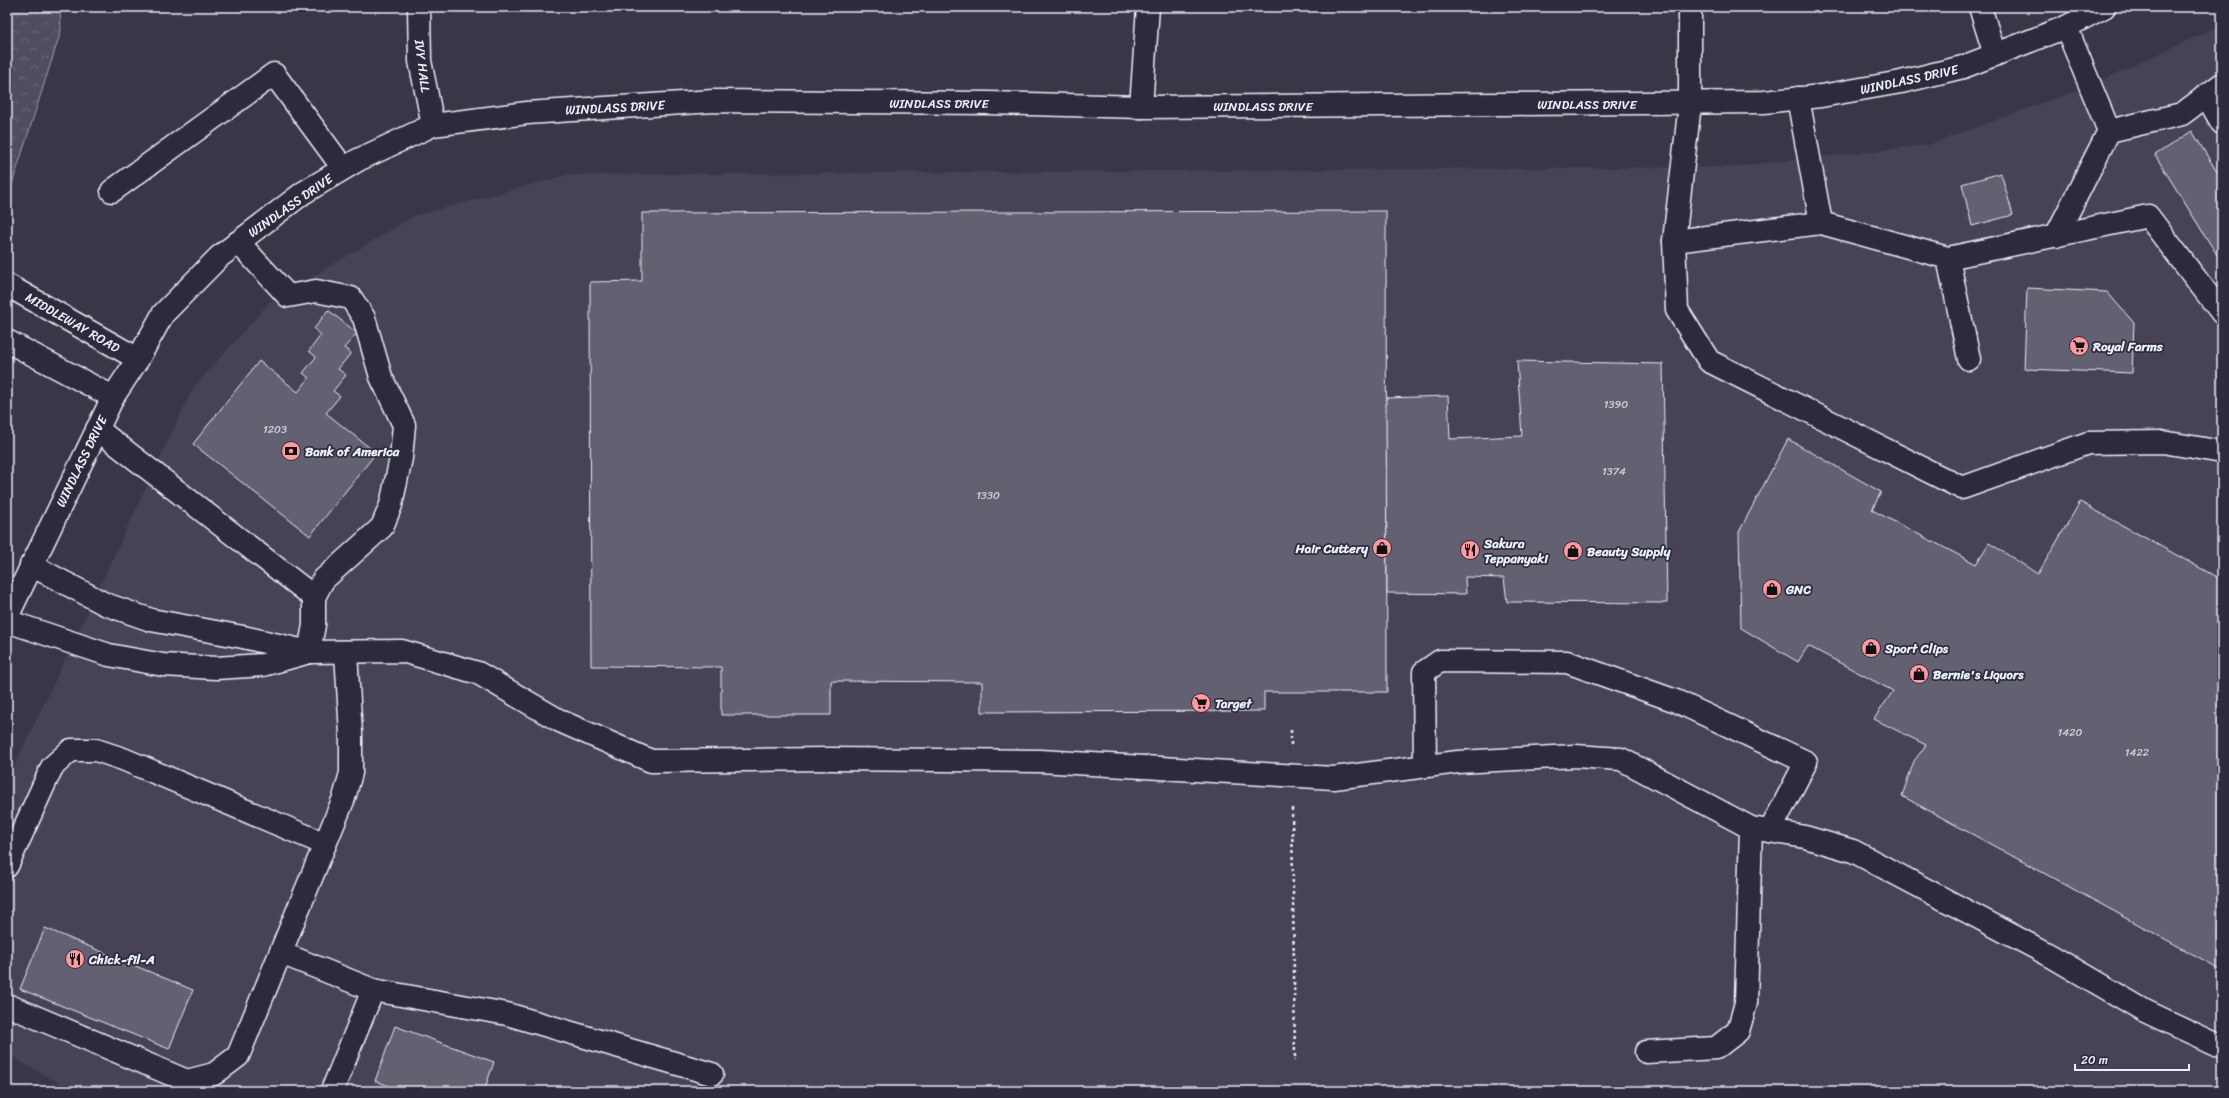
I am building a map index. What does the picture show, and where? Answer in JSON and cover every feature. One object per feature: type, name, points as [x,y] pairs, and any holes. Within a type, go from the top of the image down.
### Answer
[{"type":"street","name":"IVY HALL","points":[[419,7],[420,61],[433,125]]},
{"type":"street","points":[[1141,107],[1148,7]]},
{"type":"street","points":[[1690,7],[1690,104],[1674,242],[1676,310],[1709,361],[1962,488],[2088,443],[2163,442],[2222,452]]},
{"type":"street","points":[[1980,7],[1995,55]]},
{"type":"street","name":"WINDLASS DRIVE","points":[[7,617],[112,397],[138,359],[163,314],[218,256],[303,193],[343,168],[433,125],[527,113],[714,102],[981,103],[1141,107],[1690,104],[1764,102],[1901,82],[1963,67],[2066,27],[2104,7]]},
{"type":"street","points":[[2056,236],[2109,131],[2066,27]]},
{"type":"street","points":[[112,191],[274,74],[343,168]]},
{"type":"street","points":[[2109,131],[2182,114],[2214,90],[2222,123]]},
{"type":"street","points":[[1798,98],[1821,223]]},
{"type":"street","points":[[1674,242],[1821,223],[1948,258],[2148,216],[2222,313]]},
{"type":"street","points":[[238,242],[288,296],[316,291],[351,298],[364,318],[381,377],[404,425],[397,482],[391,505],[382,527],[323,580],[314,597],[314,625],[309,652]]},
{"type":"street","points":[[1948,258],[1970,359]]},
{"type":"street","name":"MIDDLEWAY ROAD","points":[[7,285],[138,359]]},
{"type":"street","points":[[7,341],[112,397]]},
{"type":"street","points":[[97,429],[314,597]]},
{"type":"street","points":[[31,565],[105,604],[152,620],[243,637],[309,652],[402,650],[478,673],[560,721],[651,762],[830,758],[1040,761],[1334,778],[1458,762],[1575,756],[1621,759],[1760,830],[1805,837],[1853,851],[2051,956],[2145,1011],[2222,1047]]},
{"type":"street","points":[[7,621],[109,655],[163,665],[216,668],[263,665],[309,652]]},
{"type":"street","points":[[7,1005],[187,1081],[214,1074],[238,1056],[344,798],[351,773],[351,734],[346,652]]},
{"type":"street","points":[[1426,766],[1424,672],[1440,661],[1567,662],[1676,701],[1806,762],[1760,830],[1746,1003],[1738,1030],[1716,1048],[1646,1052]]},
{"type":"street","points":[[7,866],[52,767],[70,750],[96,750],[325,844]]},
{"type":"street","points":[[281,953],[373,990],[507,1014],[712,1074]]},
{"type":"street","points":[[332,1091],[373,990]]},
{"type":"path","points":[[1291,730],[1296,1061]]},
{"type":"shaded area","points":[[2221,25],[2222,1091],[73,1091],[7,1054],[7,782],[193,388],[270,302],[414,216],[567,175],[1730,167],[1928,145],[2094,84]]},
{"type":"green space","points":[[7,7],[60,7],[61,31],[7,200]]},
{"type":"building","points":[[334,7],[379,7],[334,9]]},
{"type":"building","points":[[2192,131],[2222,180],[2222,263],[2155,155]]},
{"type":"building","points":[[2001,173],[2013,215],[1972,226],[1962,184]]},
{"type":"building","points":[[1386,211],[1387,692],[1264,692],[1264,711],[982,712],[982,682],[831,681],[831,715],[721,715],[721,667],[591,666],[590,282],[642,281],[642,213]]},
{"type":"building","name":"Royal Farms","points":[[2027,288],[2107,292],[2134,323],[2132,373],[2024,369]]},
{"type":"building","points":[[328,310],[357,333],[344,348],[351,353],[338,369],[346,375],[333,391],[340,396],[326,413],[376,453],[310,536],[193,444],[259,361],[298,392],[309,378],[303,373],[316,357],[309,351],[321,335],[314,329]]},
{"type":"building","points":[[1517,361],[1663,364],[1667,603],[1507,602],[1504,578],[1465,577],[1466,594],[1387,593],[1386,398],[1448,396],[1450,439],[1522,436]]},
{"type":"building","points":[[1788,439],[1881,492],[1872,510],[1976,564],[1989,543],[2038,574],[2080,502],[2222,580],[2222,970],[1902,796],[1914,761],[1926,745],[1874,719],[1893,691],[1808,646],[1798,662],[1741,628],[1739,532]]},
{"type":"building","name":"Chick-fil-A","points":[[45,928],[193,990],[169,1049],[20,989]]},
{"type":"building","points":[[395,1026],[494,1062],[484,1091],[404,1091],[375,1081]]},
{"type":"place","name":"Royal Farms","points":[[2079,346]]},
{"type":"place","name":"Bank of America","points":[[291,451]]},
{"type":"place","name":"Hair Cuttery","points":[[1382,548]]},
{"type":"place","name":"Sakura Teppanyaki","points":[[1470,550]]},
{"type":"place","name":"Beauty Supply","points":[[1573,551]]},
{"type":"place","name":"GNC","points":[[1772,589]]},
{"type":"place","name":"Sport Clips","points":[[1871,648]]},
{"type":"place","name":"Bernie's Liquors","points":[[1919,674]]},
{"type":"place","name":"Target","points":[[1201,703]]},
{"type":"place","name":"Chick-fil-A","points":[[75,959]]}]
